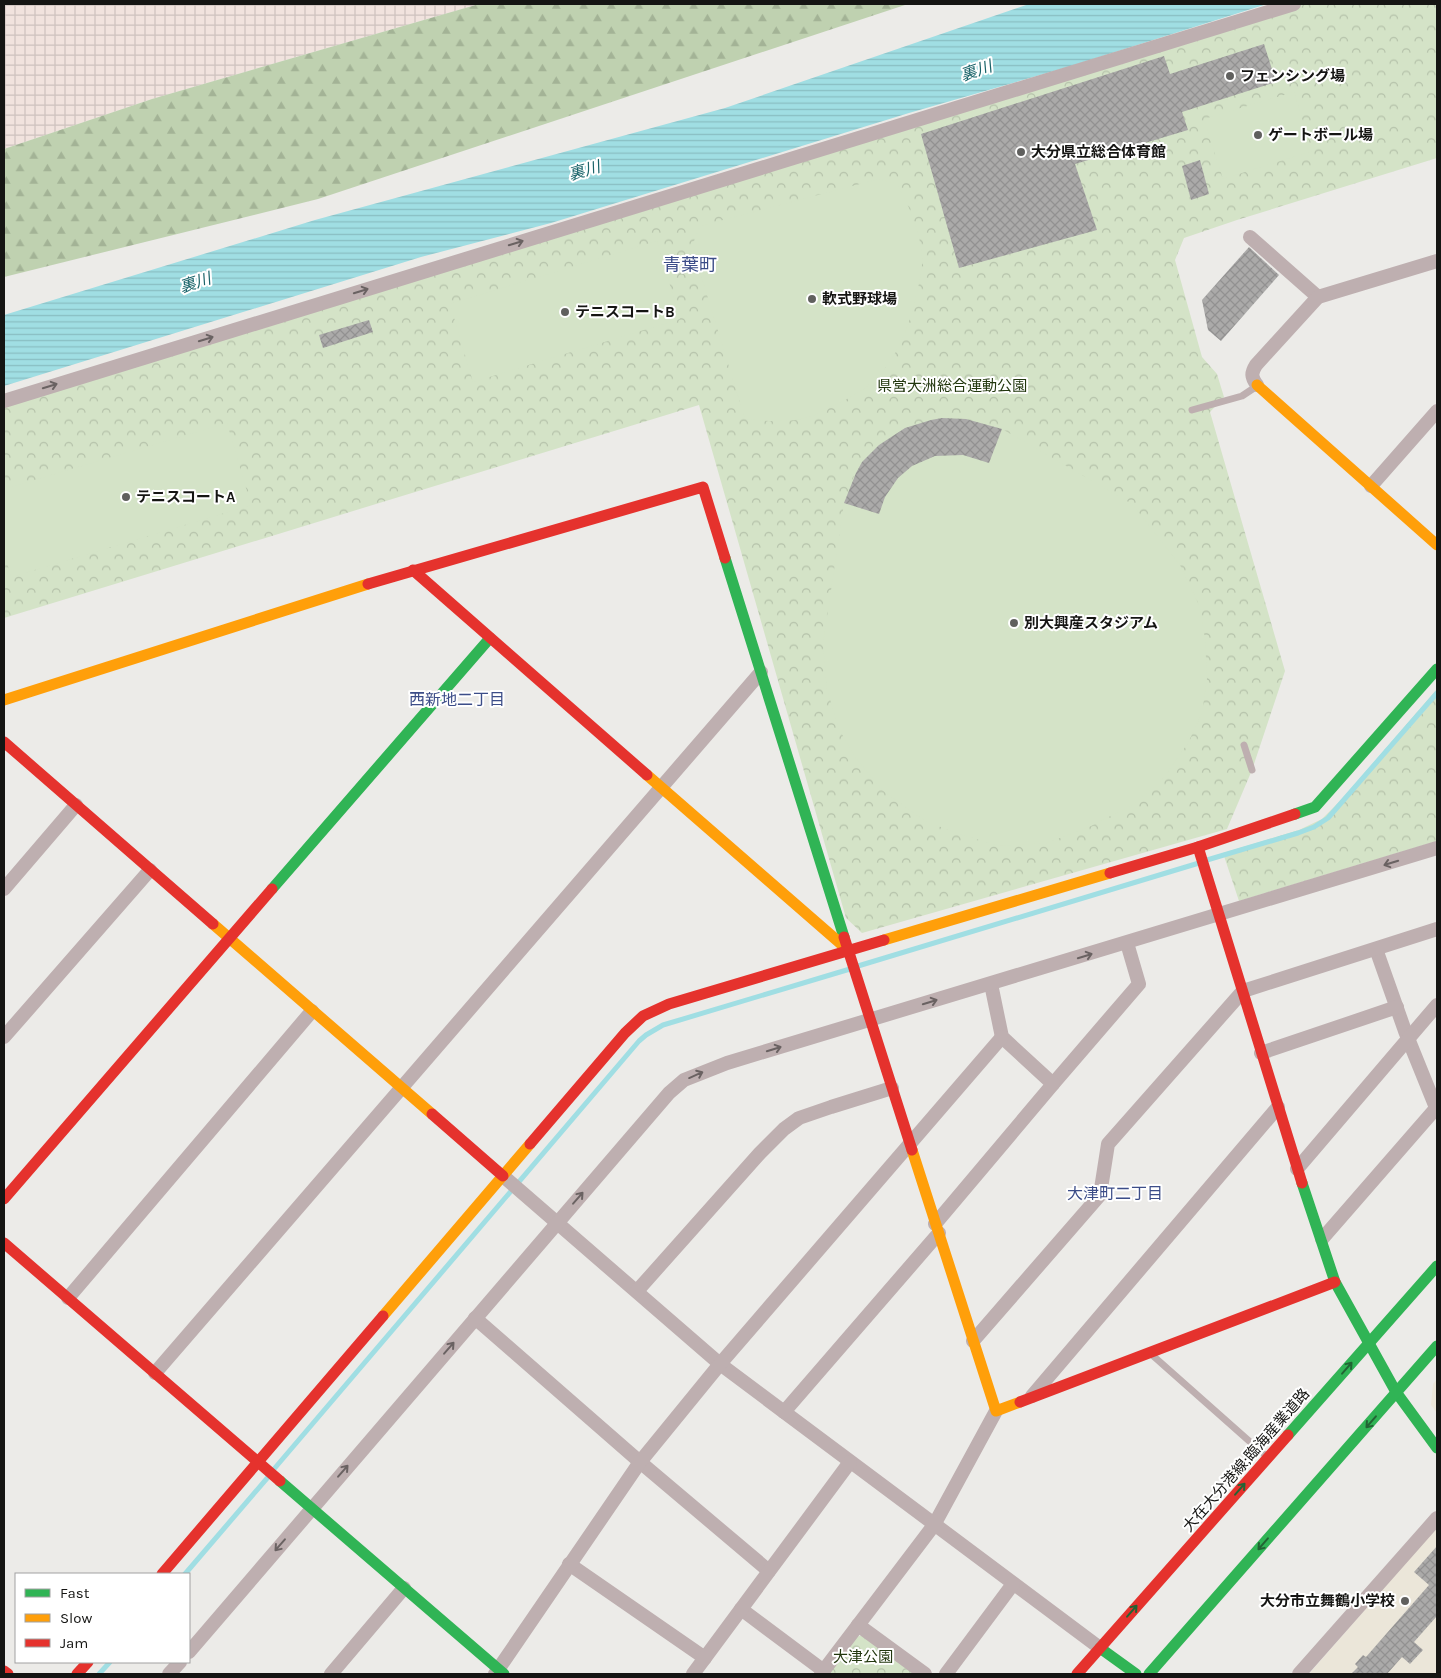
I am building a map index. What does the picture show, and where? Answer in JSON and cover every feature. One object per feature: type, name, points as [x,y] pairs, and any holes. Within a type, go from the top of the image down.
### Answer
[{"type":"street","points":[[4,401],[1294,4]]},
{"type":"street","points":[[1250,237],[1318,297]]},
{"type":"street","points":[[1437,261],[1318,297],[1256,364],[1252,372],[1253,379],[1257,385],[1437,545]]},
{"type":"street","points":[[1371,486],[1437,411]]},
{"type":"street","points":[[4,700],[413,570],[703,487],[870,1020],[996,1411]]},
{"type":"street","points":[[413,570],[850,955]]},
{"type":"street","points":[[4,1199],[490,638]]},
{"type":"street","points":[[163,1573],[262,1465],[506,1179],[625,1033],[643,1016],[669,1004],[850,955],[1198,846],[1315,806],[1437,669]]},
{"type":"street","points":[[155,1374],[761,672]]},
{"type":"street","points":[[4,742],[720,1364],[1136,1674]]},
{"type":"street","points":[[4,888],[76,804]]},
{"type":"street","points":[[1198,846],[1297,1169],[1336,1282],[1396,1392],[1437,1448]]},
{"type":"street","points":[[190,1651],[557,1222],[669,1093],[684,1080],[727,1063],[1219,916],[1437,848]]},
{"type":"street","points":[[4,1037],[150,870]]},
{"type":"street","points":[[973,1341],[1100,1195],[1108,1144],[1242,991],[1437,929]]},
{"type":"street","points":[[784,1412],[937,1228],[1053,1084],[1139,984],[1127,943]]},
{"type":"street","points":[[1322,1238],[1437,1109],[1408,1038],[1376,949]]},
{"type":"street","points":[[992,984],[1002,1037],[1053,1084]]},
{"type":"street","points":[[1297,1169],[1437,1005]]},
{"type":"street","points":[[1261,1053],[1397,1007]]},
{"type":"street","points":[[68,1298],[312,1010]]},
{"type":"street","points":[[4,1243],[312,1508],[499,1673],[569,1564],[640,1462],[720,1364],[1002,1037]]},
{"type":"street","points":[[637,1291],[760,1153],[784,1129],[799,1118],[892,1088]]},
{"type":"street","points":[[1030,1398],[1278,1106]]},
{"type":"street","name":"大在大分港線;臨海産業道路","points":[[1077,1674],[1437,1266]]},
{"type":"street","points":[[741,1609],[823,1673],[934,1525],[996,1411],[1336,1282]]},
{"type":"street","points":[[475,1318],[640,1462],[769,1571]]},
{"type":"street","points":[[1149,1674],[1437,1346]]},
{"type":"street","points":[[693,1674],[850,1462]]},
{"type":"street","points":[[1299,1674],[1437,1518]]},
{"type":"street","points":[[569,1564],[705,1658]]},
{"type":"street","points":[[946,1674],[1013,1584]]},
{"type":"street","points":[[331,1674],[404,1588]]},
{"type":"street","points":[[858,1625],[925,1674]]},
{"type":"street","points":[[77,1674],[87,1663]]},
{"type":"street","points":[[170,1674],[179,1663]]},
{"type":"street","points":[[4,1671],[8,1674]]},
{"type":"lane","points":[[1192,410],[1242,396],[1257,385]]},
{"type":"lane","points":[[1244,745],[1252,770]]},
{"type":"lane","points":[[1149,1352],[1268,1457]]},
{"type":"shaded area","points":[[4,4],[479,4],[152,99],[4,149]]},
{"type":"shaded area","points":[[1437,1379],[1437,1413],[1431,1405],[1433,1384]]},
{"type":"shaded area","name":"大分市立舞鶴小学校","points":[[1437,1527],[1437,1674],[1309,1674]]},
{"type":"green space","points":[[479,4],[908,4],[318,199],[4,277],[4,149],[152,99]]},
{"type":"green space","name":"県営大洲総合運動公園","points":[[1303,4],[1437,4],[1437,158],[1184,238],[1175,260],[1202,357],[1217,374],[1224,397],[1210,412],[1285,671],[1252,770],[1227,829],[862,933],[846,918],[699,405],[4,618],[4,403]]},
{"type":"green space","name":"ゲートボール場","points":[[1294,92],[1312,151],[1223,179],[1204,119]]},
{"type":"green space","name":"軟式野球場","points":[[879,179],[897,184],[913,218],[922,256],[920,279],[912,312],[904,335],[893,357],[879,376],[866,387],[809,417],[785,421],[745,419],[692,246],[700,226]]},
{"type":"green space","name":"テニスコートB","points":[[657,241],[680,319],[473,382],[450,304]]},
{"type":"green space","name":"別大興産スタジアム","points":[[942,418],[966,419],[1002,429],[1132,504],[1180,565],[1200,607],[1205,639],[1207,679],[1202,713],[1188,743],[1162,780],[1134,804],[1091,826],[1047,843],[1000,846],[959,834],[925,821],[882,790],[855,757],[839,729],[827,689],[823,644],[844,503],[852,480],[862,462],[888,438],[915,425]]},
{"type":"green space","name":"テニスコートA","points":[[227,423],[251,505],[11,577],[4,552],[4,489]]},
{"type":"green space","points":[[1437,689],[1437,841],[1239,901],[1223,853],[1299,830],[1322,819],[1342,799]]},
{"type":"green space","name":"大津公園","points":[[863,1635],[914,1674],[828,1674],[856,1637]]},
{"type":"water","name":"裏川","points":[[1029,4],[1267,4],[1071,66],[909,113],[551,223],[421,257],[4,386],[4,315],[315,220],[725,108]]},
{"type":"building","name":"大分県立総合体育館","points":[[1264,44],[1276,82],[1182,112],[1188,130],[1075,164],[1097,230],[959,268],[921,134],[1164,56],[1170,74]]},
{"type":"building","points":[[1200,160],[1209,194],[1191,200],[1182,166]]},
{"type":"building","points":[[1249,247],[1279,275],[1221,341],[1208,330],[1202,300]]},
{"type":"building","points":[[369,320],[373,332],[323,348],[319,335]]},
{"type":"building","points":[[942,418],[966,419],[1002,429],[989,463],[963,455],[935,456],[912,466],[898,478],[885,497],[879,514],[844,503],[862,462],[879,445],[905,428]]},
{"type":"building","points":[[1437,1546],[1437,1616],[1414,1642],[1423,1650],[1410,1664],[1402,1657],[1387,1674],[1351,1674],[1358,1667],[1355,1664],[1363,1655],[1366,1657],[1429,1585],[1414,1572]]},
{"type":"waterway","points":[[1207,860],[1298,833],[1314,827],[1328,818],[1437,693]]},
{"type":"waterway","points":[[858,966],[1199,863]]},
{"type":"waterway","points":[[274,1469],[639,1041],[663,1025],[850,969]]},
{"type":"waterway","points":[[186,1573],[269,1476]]},
{"type":"waterway","points":[[99,1674],[109,1663]]},
{"type":"traffic: fast","points":[[725,558],[844,937]]},
{"type":"traffic: fast","points":[[272,889],[490,638]]},
{"type":"traffic: fast","points":[[1295,814],[1315,807],[1437,669]]},
{"type":"traffic: fast","points":[[1302,1183],[1335,1282],[1396,1392],[1437,1448]]},
{"type":"traffic: fast","points":[[1288,1435],[1437,1266]]},
{"type":"traffic: fast","points":[[1149,1674],[1437,1346]]},
{"type":"traffic: fast","points":[[280,1481],[504,1674]]},
{"type":"traffic: fast","points":[[1100,1648],[1136,1674]]},
{"type":"traffic: slow","points":[[1257,385],[1437,545]]},
{"type":"traffic: slow","points":[[4,700],[368,584]]},
{"type":"traffic: slow","points":[[647,775],[848,950]]},
{"type":"traffic: slow","points":[[884,940],[1110,873]]},
{"type":"traffic: slow","points":[[213,924],[432,1114]]},
{"type":"traffic: slow","points":[[383,1316],[530,1144]]},
{"type":"traffic: slow","points":[[912,1150],[996,1411],[1020,1402]]},
{"type":"traffic: jam","points":[[368,584],[703,487],[725,558]]},
{"type":"traffic: jam","points":[[413,570],[647,775]]},
{"type":"traffic: jam","points":[[4,742],[213,924]]},
{"type":"traffic: jam","points":[[1110,873],[1198,847],[1295,814]]},
{"type":"traffic: jam","points":[[1198,847],[1302,1183]]},
{"type":"traffic: jam","points":[[4,1199],[272,889]]},
{"type":"traffic: jam","points":[[844,937],[912,1150]]},
{"type":"traffic: jam","points":[[530,1144],[625,1033],[643,1016],[669,1004],[884,940]]},
{"type":"traffic: jam","points":[[432,1114],[503,1176]]},
{"type":"traffic: jam","points":[[4,1243],[280,1481]]},
{"type":"traffic: jam","points":[[1020,1402],[1335,1282]]},
{"type":"traffic: jam","points":[[163,1573],[383,1316]]},
{"type":"traffic: jam","points":[[1077,1674],[1288,1435]]},
{"type":"traffic: jam","points":[[77,1674],[87,1663]]},
{"type":"traffic: jam","points":[[4,1671],[8,1674]]},
{"type":"place","name":"フェンシング場","points":[[1230,76]]},
{"type":"place","name":"ゲートボール場","points":[[1258,135]]},
{"type":"place","name":"大分県立総合体育館","points":[[1021,152]]},
{"type":"place","name":"軟式野球場","points":[[812,299]]},
{"type":"place","name":"テニスコートB","points":[[565,312]]},
{"type":"place","name":"テニスコートA","points":[[126,497]]},
{"type":"place","name":"別大興産スタジアム","points":[[1014,623]]},
{"type":"place","name":"大分市立舞鶴小学校","points":[[1405,1601]]},
{"type":"district","name":"青葉町","points":[[690,265]]},
{"type":"district","name":"西新地二丁目","points":[[457,699]]},
{"type":"district","name":"大津町二丁目","points":[[1115,1193]]}]
